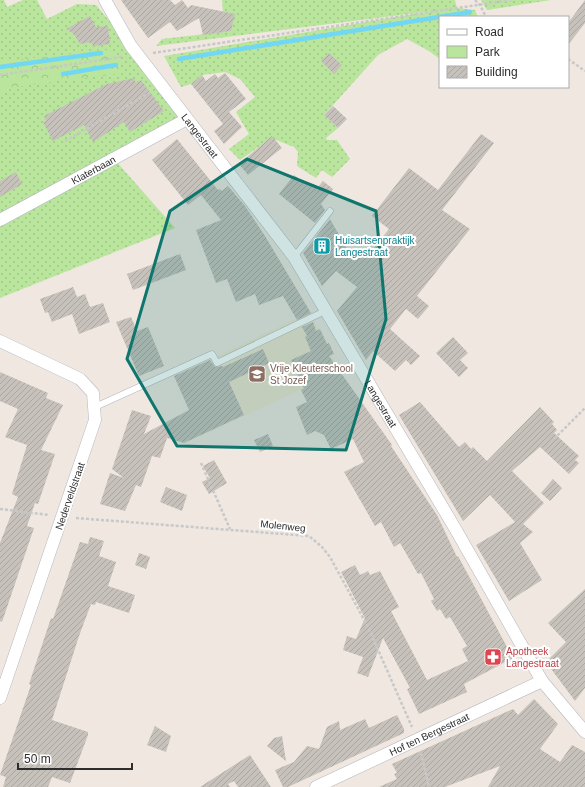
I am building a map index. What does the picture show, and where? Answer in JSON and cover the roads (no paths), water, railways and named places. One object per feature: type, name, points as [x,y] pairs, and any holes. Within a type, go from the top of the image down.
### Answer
[{"type":"street","name":"Langestraat","points":[[105,0],[137,54],[294,257],[325,312],[456,530],[542,681],[585,732]]},
{"type":"street","name":"Klaterbaan","points":[[0,220],[187,119]]},
{"type":"street","name":"Nederveldstraat","points":[[0,341],[80,379],[93,393],[95,407],[95,420],[0,698]]},
{"type":"street","name":"Hof ten Bergestraat","points":[[316,787],[542,681]]},
{"type":"lane","points":[[294,257],[330,211]]},
{"type":"lane","points":[[95,407],[212,354],[217,362],[325,312]]},
{"type":"waterway","points":[[445,16],[470,12]]},
{"type":"waterway","points":[[179,59],[439,17]]},
{"type":"waterway","points":[[0,67],[101,53]]},
{"type":"waterway","points":[[63,74],[116,65]]},
{"type":"place","name":"Huisartsenpraktijk Langestraat","points":[[322,246]]},
{"type":"place","name":"Vrije Kleuterschool St Jozef","points":[[257,374]]},
{"type":"place","name":"Apotheek Langestraat","points":[[493,657]]}]
